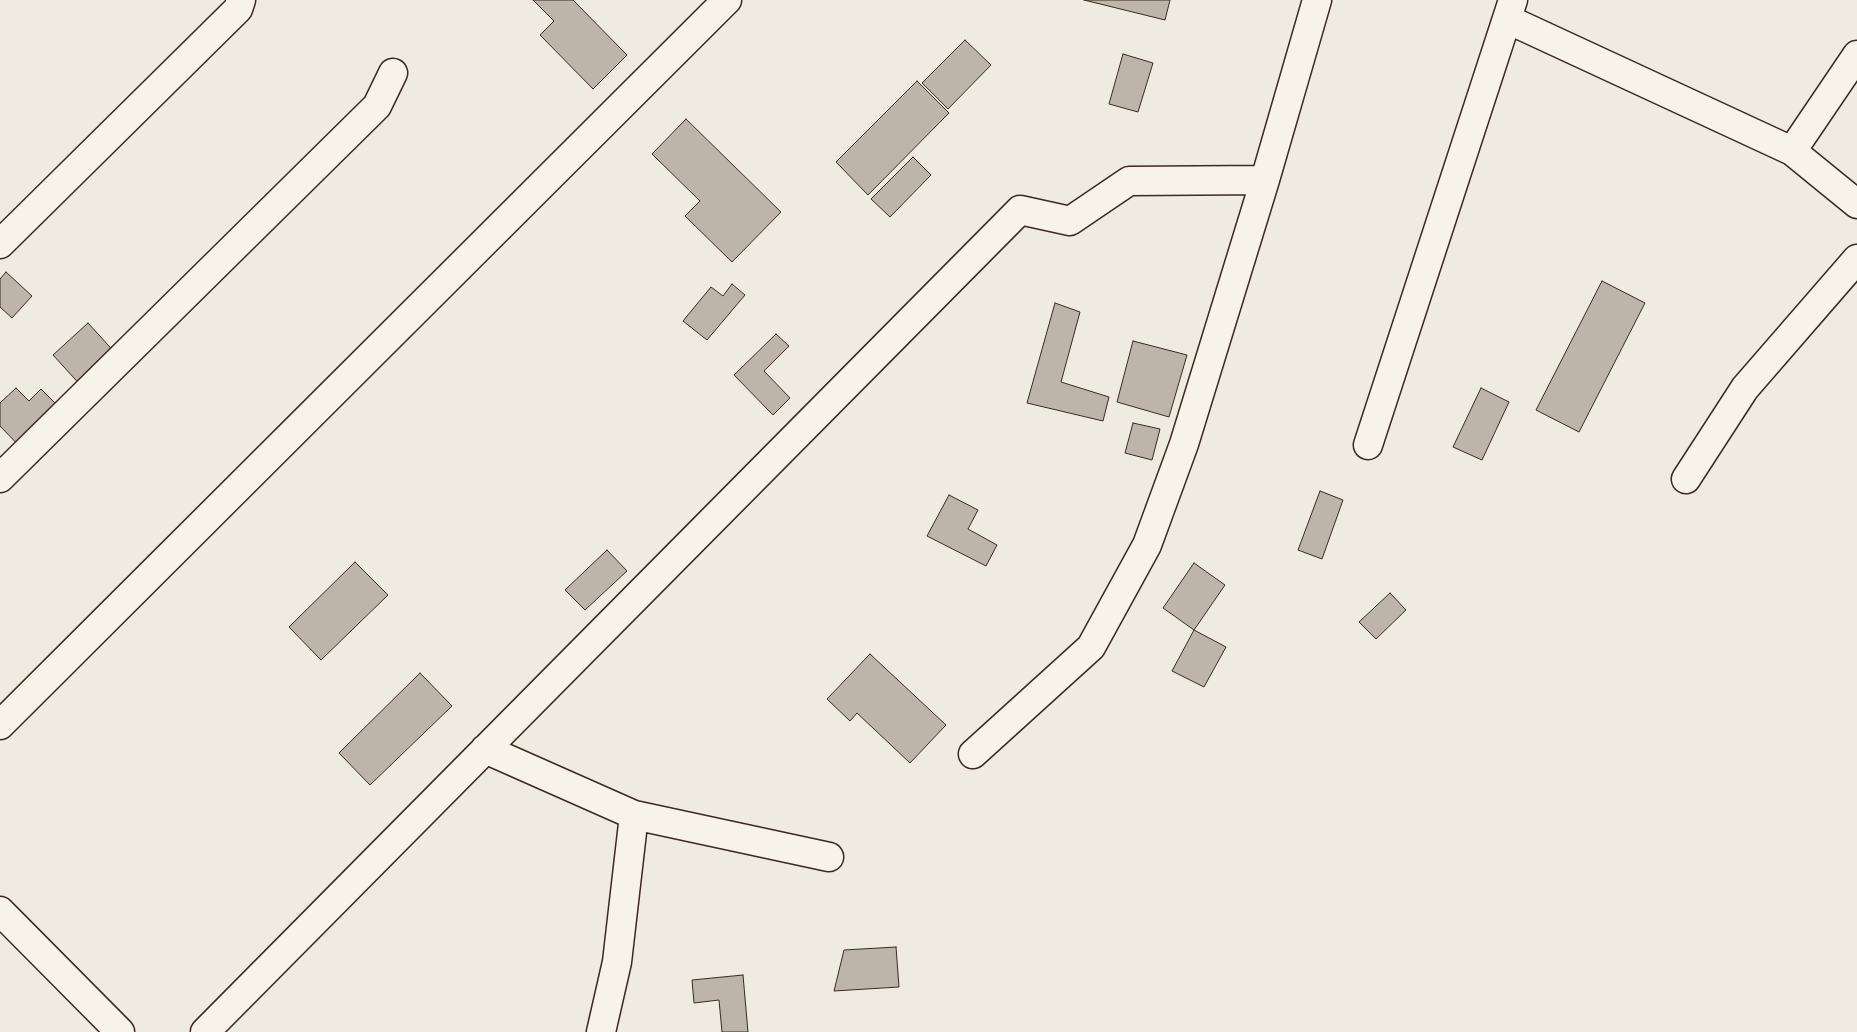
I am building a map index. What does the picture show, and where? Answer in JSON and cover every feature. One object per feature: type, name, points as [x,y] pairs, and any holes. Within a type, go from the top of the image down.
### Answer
[{"type":"street","points":[[0,244],[238,10],[241,0]]},
{"type":"street","points":[[0,725],[727,0]]},
{"type":"street","points":[[973,754],[1091,647],[1147,545],[1184,444],[1265,180],[1317,0]]},
{"type":"street","points":[[1368,445],[1510,10],[1792,151],[1857,204]]},
{"type":"street","points":[[1792,151],[1857,56]]},
{"type":"street","points":[[0,478],[377,106],[393,73]]},
{"type":"street","points":[[205,1032],[1020,210],[1070,221],[1129,181],[1265,180]]},
{"type":"street","points":[[1686,479],[1745,388],[1857,259]]},
{"type":"street","points":[[486,749],[634,815],[829,857]]},
{"type":"street","points":[[601,1032],[617,962],[634,815]]},
{"type":"street","points":[[0,911],[120,1032]]},
{"type":"building","points":[[533,0],[573,0],[627,55],[593,89],[540,35],[554,21]]},
{"type":"building","points":[[1084,0],[1170,0],[1165,20]]},
{"type":"building","points":[[965,40],[991,65],[948,109],[922,83]]},
{"type":"building","points":[[1123,54],[1153,63],[1138,112],[1109,104]]},
{"type":"building","points":[[917,81],[949,113],[868,195],[836,162]]},
{"type":"building","points":[[686,119],[781,212],[732,262],[685,216],[700,201],[652,154]]},
{"type":"building","points":[[913,157],[931,175],[890,217],[871,199]]},
{"type":"building","points":[[6,272],[32,296],[12,318],[0,307],[0,279]]},
{"type":"building","points":[[1602,281],[1645,303],[1579,432],[1536,410]]},
{"type":"building","points":[[732,284],[745,295],[707,340],[683,321],[711,287],[723,296]]},
{"type":"building","points":[[1055,303],[1080,312],[1061,382],[1109,397],[1103,421],[1027,403]]},
{"type":"building","points":[[88,323],[119,357],[84,389],[53,355]]},
{"type":"building","points":[[776,334],[789,346],[764,371],[790,398],[773,415],[734,375]]},
{"type":"building","points":[[1133,341],[1187,355],[1169,417],[1117,402]]},
{"type":"building","points":[[16,388],[29,401],[41,389],[65,413],[25,452],[0,426],[0,403]]},
{"type":"building","points":[[1481,388],[1509,402],[1482,460],[1453,447]]},
{"type":"building","points":[[1133,423],[1160,429],[1152,460],[1125,453]]},
{"type":"building","points":[[1320,491],[1343,500],[1322,559],[1298,550]]},
{"type":"building","points":[[949,495],[978,510],[968,529],[997,545],[986,566],[927,536]]},
{"type":"building","points":[[607,550],[627,571],[585,610],[565,590]]},
{"type":"building","points":[[355,562],[388,595],[321,660],[289,627]]},
{"type":"building","points":[[1194,563],[1225,585],[1194,630],[1163,608]]},
{"type":"building","points":[[1390,593],[1406,610],[1376,639],[1359,622]]},
{"type":"building","points":[[1194,630],[1226,647],[1204,687],[1172,671]]},
{"type":"building","points":[[870,654],[946,725],[910,763],[857,713],[850,721],[827,699]]},
{"type":"building","points":[[420,673],[452,706],[370,785],[339,753]]},
{"type":"building","points":[[896,947],[899,987],[834,991],[844,950]]},
{"type":"building","points":[[743,975],[748,1032],[722,1032],[719,1000],[694,1003],[692,980]]}]
